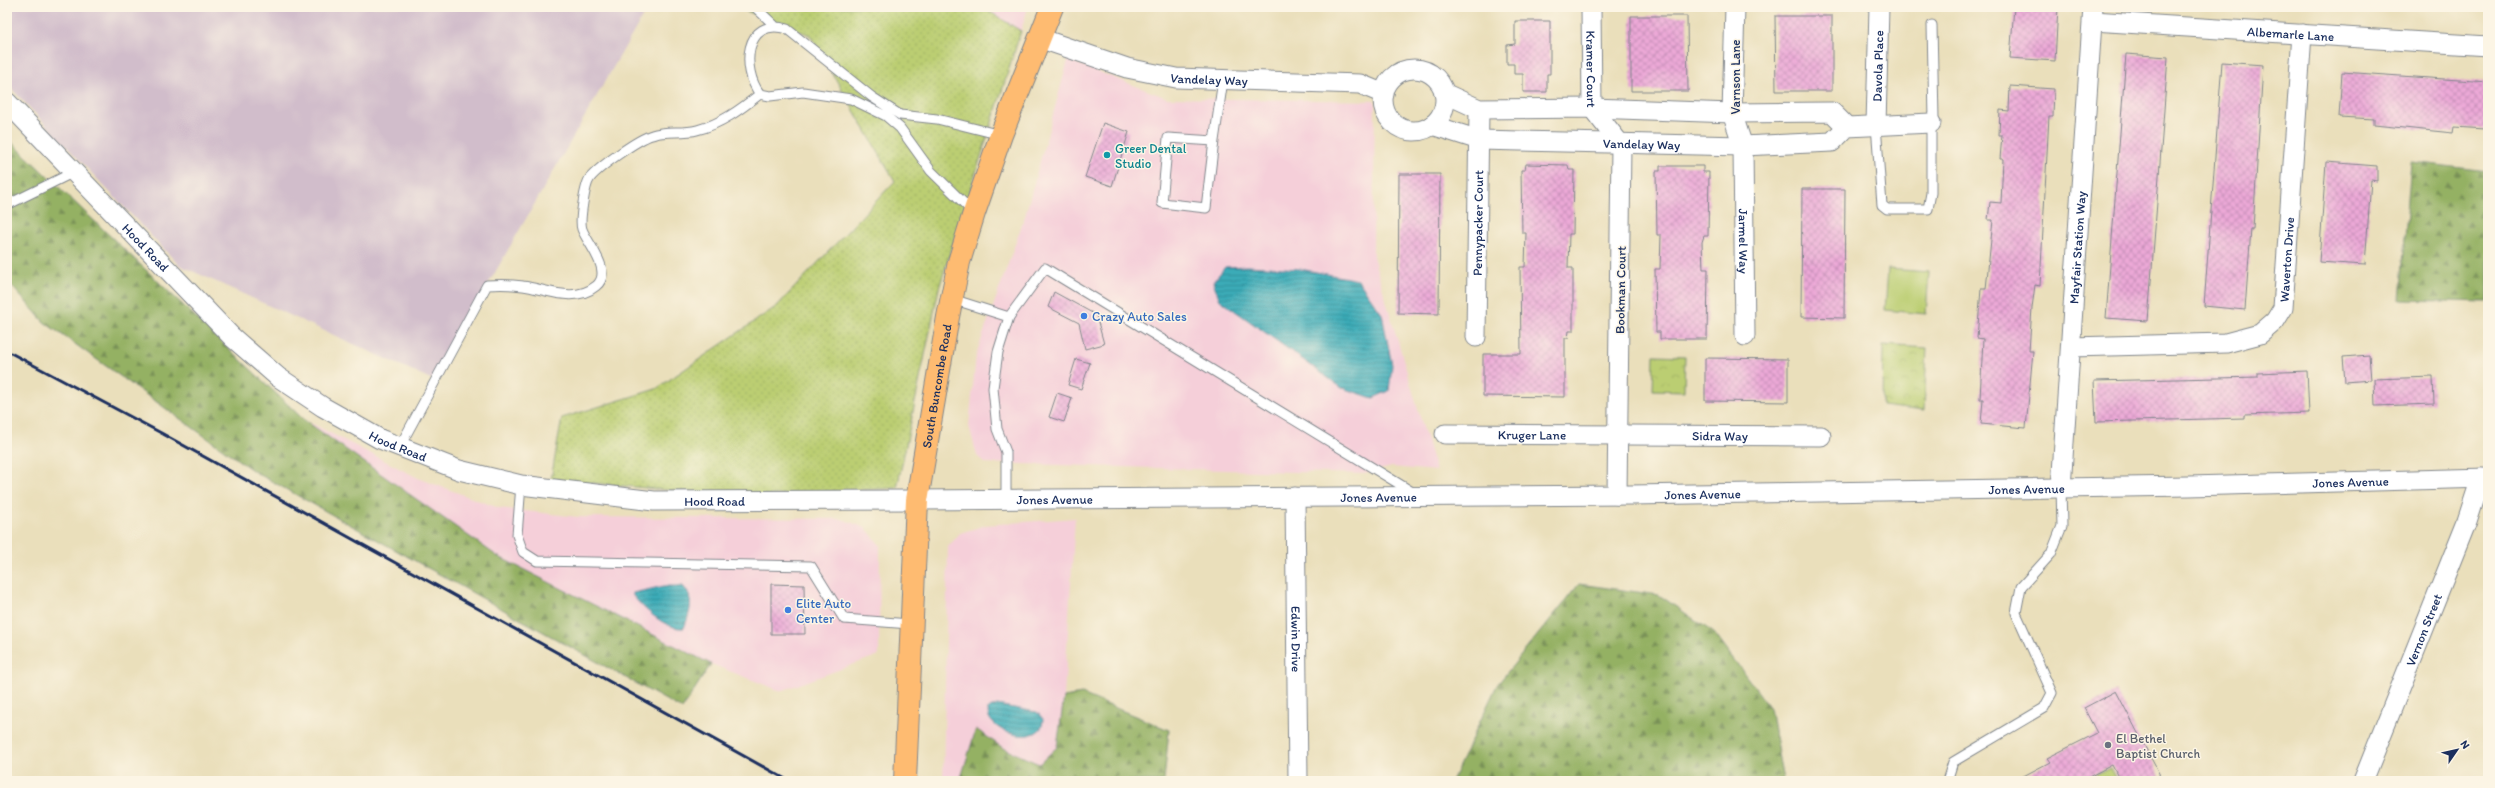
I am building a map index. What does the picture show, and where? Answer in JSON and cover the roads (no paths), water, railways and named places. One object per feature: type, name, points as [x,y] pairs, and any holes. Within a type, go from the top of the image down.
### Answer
[{"type":"main road","name":"South Buncombe Road","points":[[905,781],[910,624],[917,500],[959,262],[1001,135],[1052,7]]},
{"type":"street","name":"Kramer Court","points":[[1591,7],[1592,108],[1622,145]]},
{"type":"street","name":"Varnson Lane","points":[[1735,7],[1732,113],[1743,146]]},
{"type":"street","name":"Davola Place","points":[[1876,125],[1879,7]]},
{"type":"street","name":"Albemarle Lane","points":[[2093,14],[2302,34],[2488,46]]},
{"type":"street","name":"Mayfair Station Way","points":[[2061,488],[2093,14]]},
{"type":"street","name":"Waverton Drive","points":[[2071,347],[2226,343],[2260,334],[2275,321],[2283,308],[2302,34]]},
{"type":"street","name":"Vandelay Way","points":[[1039,38],[1127,68],[1176,78],[1360,84],[1384,94]]},
{"type":"street","points":[[1414,69],[1424,70],[1433,75],[1440,83],[1444,93],[1443,111],[1432,125],[1412,130],[1402,128],[1387,114],[1384,104],[1384,94],[1394,76],[1403,71],[1414,69]]},
{"type":"street","points":[[1444,93],[1479,109],[1592,108],[1732,113],[1832,112],[1847,127],[1931,123]]},
{"type":"street","name":"Hood Road","points":[[7,102],[232,337],[278,376],[323,408],[399,448],[459,470],[521,485],[654,500],[917,500]]},
{"type":"street","name":"Pennypacker Court","points":[[1476,337],[1479,109]]},
{"type":"street","name":"Vandelay Way","points":[[1432,125],[1479,140],[1622,145],[1743,146],[1832,142],[1847,127]]},
{"type":"street","name":"Bookman Court","points":[[1617,495],[1622,145]]},
{"type":"street","name":"Jarmel Way","points":[[1743,146],[1745,336]]},
{"type":"street","name":"Kruger Lane","points":[[1445,434],[1619,436]]},
{"type":"street","name":"Sidra Way","points":[[1619,436],[1821,436]]},
{"type":"street","name":"Jones Avenue","points":[[917,500],[1617,495],[2061,488],[2485,478]]},
{"type":"street","name":"Vernon Street","points":[[2363,781],[2485,478]]},
{"type":"street","name":"Edwin Drive","points":[[1295,497],[1298,781]]},
{"type":"lane","points":[[755,7],[774,25],[787,29],[888,113],[931,171],[974,213]]},
{"type":"lane","points":[[774,25],[763,28],[754,37],[749,62],[750,80],[760,94],[770,96],[803,92],[851,98],[888,113],[937,119],[1001,135]]},
{"type":"lane","points":[[1876,125],[1882,205],[1887,209],[1928,209],[1931,193],[1931,123],[1934,120],[1932,25]]},
{"type":"lane","points":[[1214,141],[1168,138],[1162,203],[1206,208],[1223,80]]},
{"type":"lane","points":[[399,448],[486,285],[500,283],[523,286],[559,295],[580,294],[596,286],[602,275],[599,263],[582,228],[582,208],[589,179],[611,160],[652,135],[697,130],[731,116],[760,94]]},
{"type":"lane","points":[[7,205],[74,172]]},
{"type":"lane","points":[[1006,499],[1006,452],[997,429],[993,388],[998,352],[1009,317],[1045,268],[1418,496]]},
{"type":"lane","points":[[952,299],[1009,317]]},
{"type":"lane","points":[[521,485],[517,535],[523,552],[537,561],[811,566],[844,619],[910,624]]},
{"type":"lane","points":[[1947,781],[1953,762],[2044,708],[2052,693],[2016,613],[2021,587],[2051,554],[2062,526],[2061,488]]},
{"type":"water","points":[[1248,266],[1300,269],[1358,280],[1382,314],[1392,365],[1389,391],[1373,398],[1342,388],[1220,300],[1213,282],[1225,267]]},
{"type":"water","points":[[664,586],[683,586],[687,591],[690,606],[684,628],[670,626],[656,618],[633,596],[633,593]]},
{"type":"water","points":[[997,705],[1037,712],[1043,719],[1042,727],[1037,732],[1030,735],[1015,735],[1000,729],[994,724],[988,714],[988,709]]},
{"type":"railway","points":[[7,351],[163,434],[789,781]]},
{"type":"place","name":"Greer Dental Studio","points":[[1107,155]]},
{"type":"place","name":"Crazy Auto Sales","points":[[1084,316]]},
{"type":"place","name":"Elite Auto Center","points":[[788,610]]},
{"type":"place","name":"El Bethel Baptist Church","points":[[2108,745]]}]
